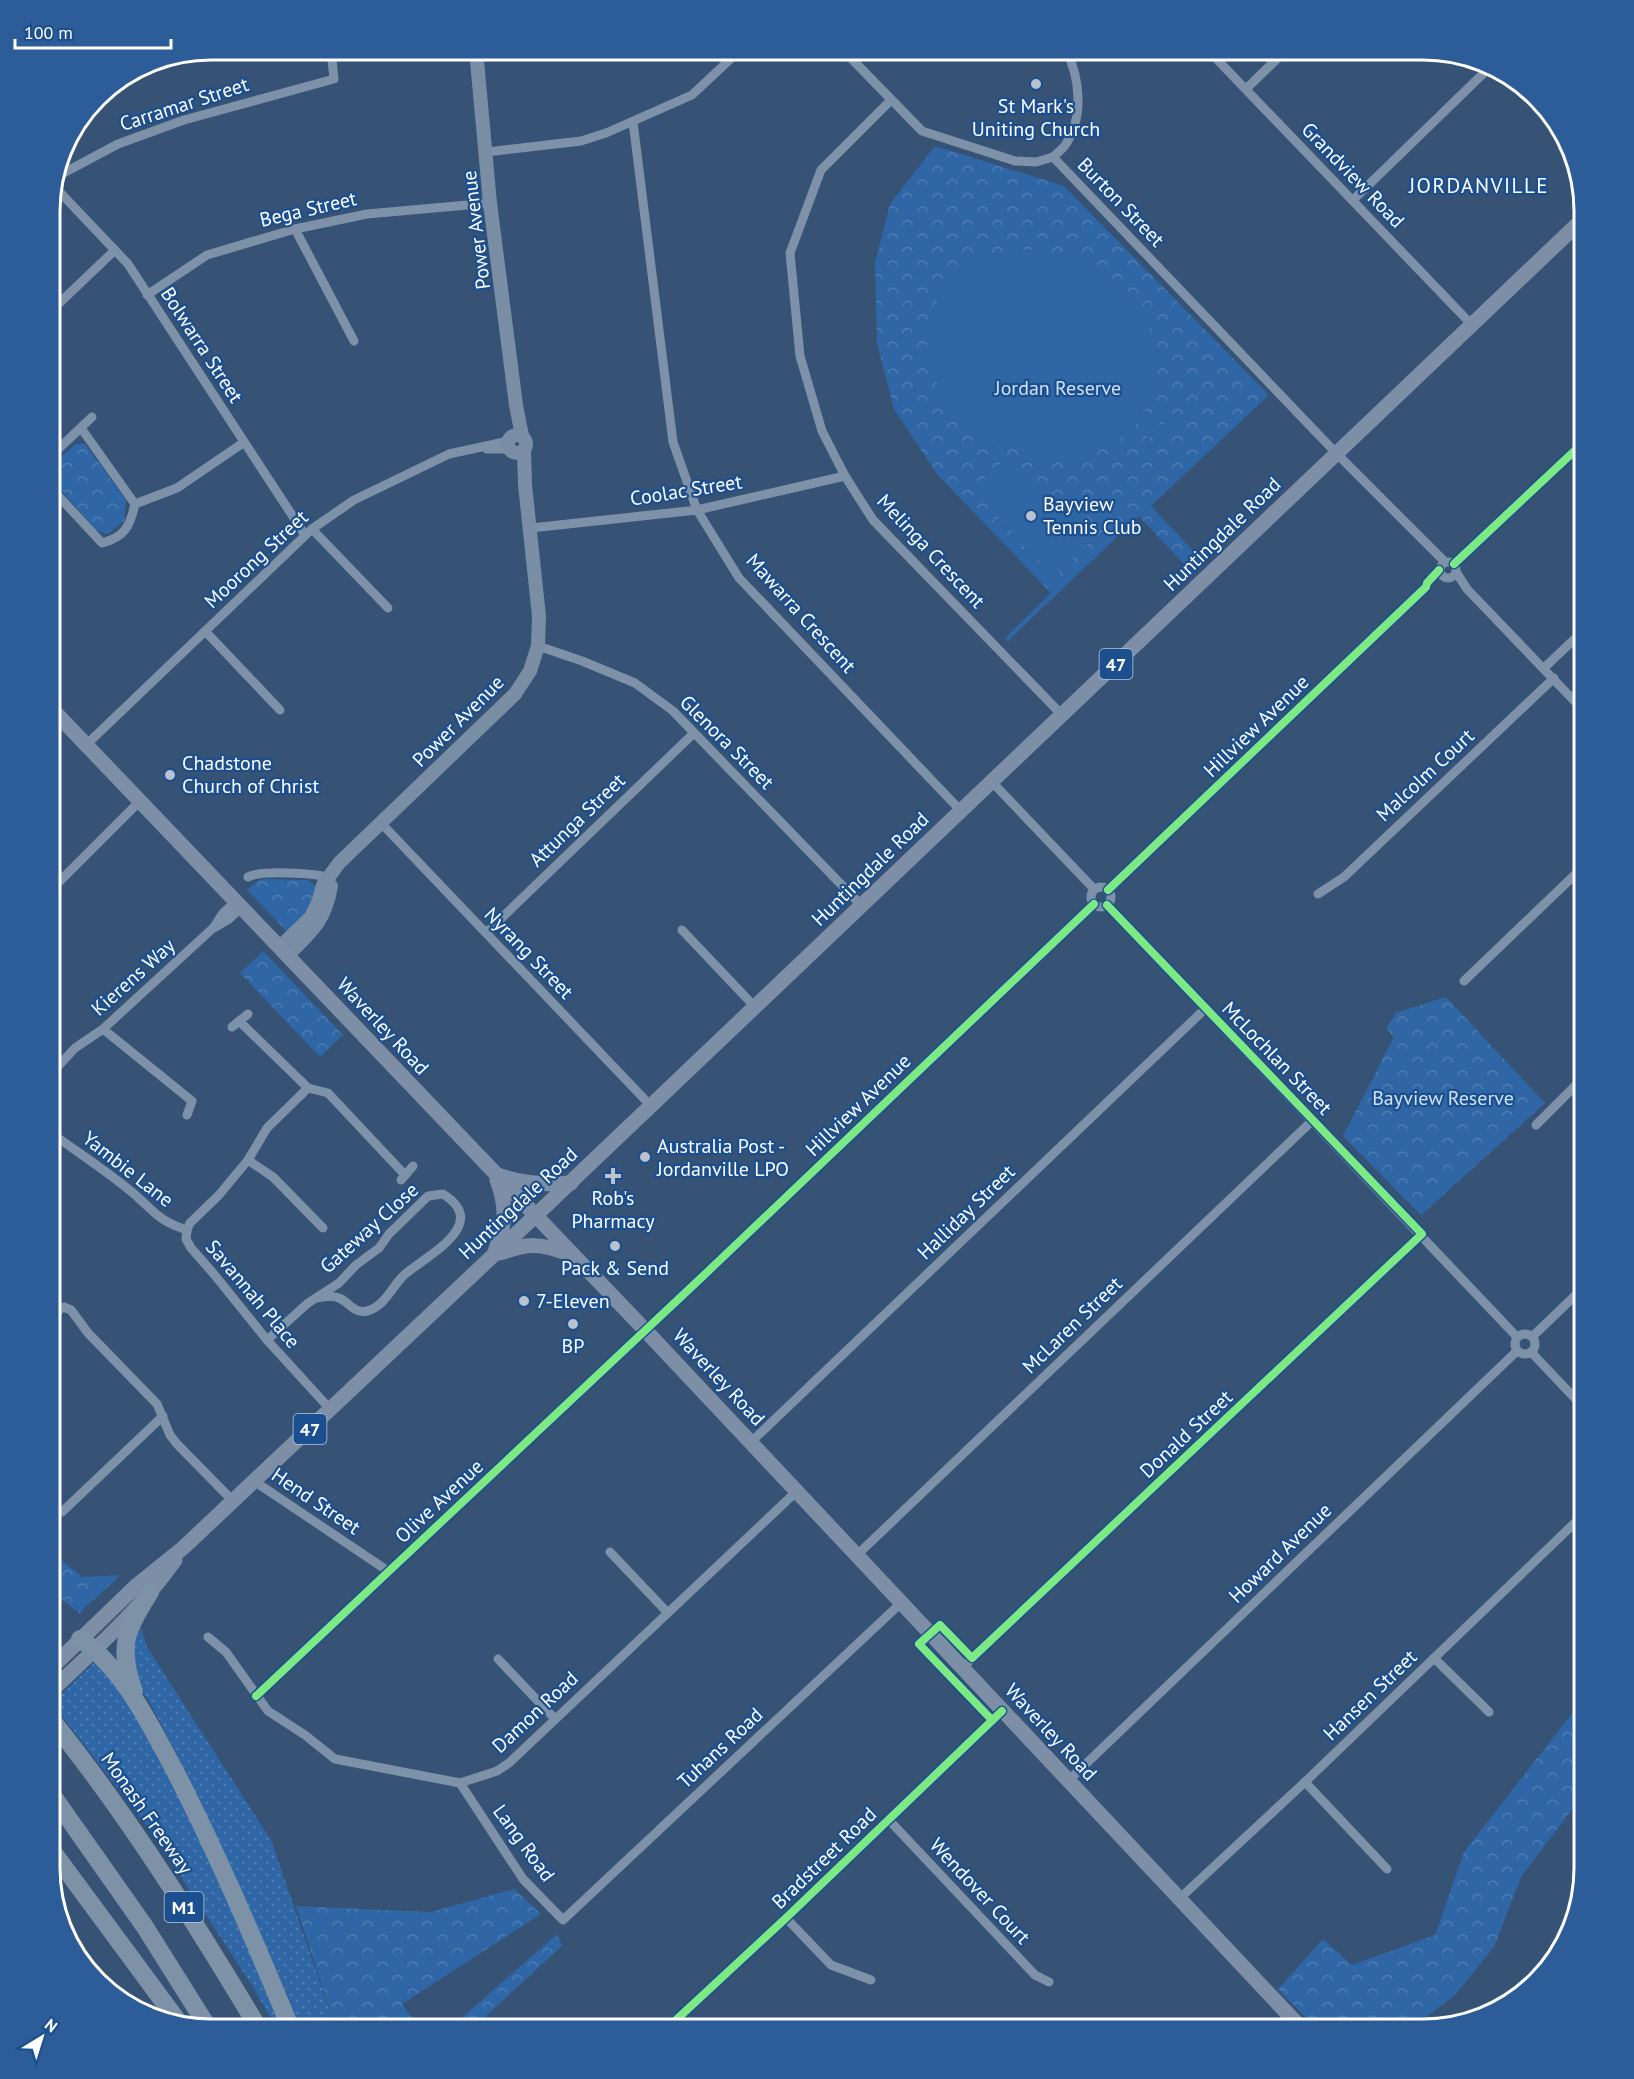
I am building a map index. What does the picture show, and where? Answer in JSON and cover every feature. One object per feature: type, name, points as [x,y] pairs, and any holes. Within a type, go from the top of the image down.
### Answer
[{"type":"highway","points":[[140,1708],[129,1678],[125,1660],[125,1644],[136,1614],[150,1592]]},
{"type":"highway","points":[[87,1644],[114,1671],[140,1708],[192,1804],[227,1878],[286,2019]]},
{"type":"highway","name":"Monash Freeway","points":[[60,1731],[104,1788],[163,1874],[252,2019]]},
{"type":"highway","name":"M1","points":[[60,1806],[146,1927],[203,2019]]},
{"type":"highway","points":[[60,1862],[172,2013]]},
{"type":"main road","name":"Huntingdale Road","points":[[60,1680],[137,1585],[183,1548],[495,1255],[1574,228]]},
{"type":"main road","name":"Waverley Road","points":[[60,718],[751,1442],[1292,2019]]},
{"type":"main road","points":[[495,1174],[516,1182],[571,1183]]},
{"type":"main road","points":[[495,1174],[504,1198],[506,1215],[495,1255]]},
{"type":"main road","points":[[495,1255],[536,1244],[572,1255]]},
{"type":"main road","name":"Huntingdale Road","points":[[60,1662],[87,1644],[150,1592],[183,1548]]},
{"type":"street","name":"Carramar Street","points":[[65,172],[118,144],[184,120],[334,79],[331,60]]},
{"type":"street","name":"Power Avenue","points":[[284,951],[311,917],[323,885],[339,864],[515,694],[530,671],[538,646],[539,616],[531,528],[525,484],[515,444],[516,405],[490,203],[477,60]]},
{"type":"street","points":[[487,152],[581,141],[633,122],[692,95],[729,60]]},
{"type":"street","name":"Burton Street","points":[[853,60],[922,131],[1015,161],[1036,162],[1053,157],[1427,546],[1427,550],[1574,700]]},
{"type":"street","points":[[1053,157],[1066,145],[1074,127],[1078,106],[1077,81],[1071,60]]},
{"type":"street","name":"Grandview Road","points":[[1218,60],[1472,325]]},
{"type":"street","points":[[1246,89],[1276,60]]},
{"type":"street","points":[[1353,200],[1484,73]]},
{"type":"street","name":"Melinga Crescent","points":[[891,100],[821,170],[790,254],[800,356],[822,431],[844,476],[873,520],[1062,715]]},
{"type":"street","name":"Mawarra Crescent","points":[[633,122],[673,442],[697,510],[739,578],[961,811]]},
{"type":"street","name":"Bolwarra Street","points":[[61,194],[128,264],[243,443],[308,532],[388,608]]},
{"type":"street","name":"Bega Street","points":[[147,295],[207,255],[295,229],[367,213],[490,203]]},
{"type":"street","points":[[295,229],[354,341]]},
{"type":"street","points":[[60,302],[115,250]]},
{"type":"street","points":[[60,448],[92,417]]},
{"type":"street","points":[[60,498],[102,543],[114,540],[130,526],[135,504],[81,428]]},
{"type":"street","points":[[135,504],[177,488],[243,443]]},
{"type":"street","name":"Moorong Street","points":[[86,745],[308,532],[354,500],[449,454],[515,444]]},
{"type":"street","name":"Hillview Avenue","points":[[1108,890],[1426,586],[1431,586],[1574,451]]},
{"type":"street","name":"Coolac Street","points":[[531,528],[697,510],[844,476]]},
{"type":"street","points":[[205,631],[280,710]]},
{"type":"street","points":[[1544,668],[1574,640]]},
{"type":"street","name":"Glenora Street","points":[[538,646],[582,661],[634,683],[673,711],[862,906]]},
{"type":"street","name":"Malcolm Court","points":[[1317,894],[1344,878],[1554,678]]},
{"type":"street","name":"Attunga Street","points":[[486,933],[694,733]]},
{"type":"street","points":[[992,782],[1094,889]]},
{"type":"street","points":[[60,881],[140,801]]},
{"type":"street","name":"Nyrang Street","points":[[382,824],[651,1106]]},
{"type":"street","points":[[248,877],[259,874],[315,874],[330,878]]},
{"type":"street","points":[[1464,981],[1574,876]]},
{"type":"street","points":[[1100,887],[1108,890],[1111,897],[1107,904],[1101,907],[1094,904],[1091,898],[1094,889],[1100,887]]},
{"type":"street","name":"Kierens Way","points":[[60,1064],[75,1048],[103,1029],[212,928],[221,916],[239,904]]},
{"type":"street","name":"Hillview Avenue","points":[[645,1330],[1094,904]]},
{"type":"street","name":"McLochlan Street","points":[[1107,904],[1422,1234],[1517,1337]]},
{"type":"street","points":[[682,930],[755,1007]]},
{"type":"street","name":"Halliday Street","points":[[751,1442],[1206,1008]]},
{"type":"street","points":[[248,1014],[235,1024],[308,1088],[328,1093],[403,1177],[413,1166]]},
{"type":"street","points":[[103,1029],[192,1101],[187,1114]]},
{"type":"street","points":[[1536,1125],[1574,1087]]},
{"type":"street","name":"Savannah Place","points":[[308,1088],[267,1128],[248,1160],[219,1195],[190,1223],[186,1239],[267,1340],[330,1409]]},
{"type":"street","name":"McLaren Street","points":[[856,1556],[1313,1120]]},
{"type":"street","name":"Yambie Lane","points":[[60,1139],[133,1192],[160,1218],[170,1225],[187,1230]]},
{"type":"street","points":[[248,1160],[273,1178],[323,1228]]},
{"type":"street","name":"Gateway Close","points":[[267,1340],[316,1298],[339,1283],[379,1248],[389,1234],[428,1196],[443,1194],[459,1208],[461,1218],[455,1233],[430,1258],[404,1275],[376,1307],[369,1311],[360,1311],[335,1296],[316,1298]]},
{"type":"street","name":"Donald Street","points":[[962,1668],[1422,1234]]},
{"type":"street","points":[[1532,1337],[1574,1297]]},
{"type":"street","points":[[60,1309],[64,1307],[71,1310],[88,1333],[157,1404],[170,1435],[177,1444],[233,1501]]},
{"type":"street","name":"Olive Avenue","points":[[256,1696],[645,1330]]},
{"type":"street","points":[[1524,1334],[1532,1337],[1535,1344],[1531,1352],[1524,1354],[1517,1351],[1514,1345],[1517,1337],[1524,1334]]},
{"type":"street","name":"Howard Avenue","points":[[1068,1781],[1517,1351]]},
{"type":"street","points":[[1531,1352],[1574,1397]]},
{"type":"street","points":[[62,1512],[163,1416]]},
{"type":"street","name":"Hend Street","points":[[254,1481],[388,1571]]},
{"type":"street","name":"Damon Road","points":[[208,1637],[226,1652],[268,1711],[305,1735],[335,1759],[460,1783],[497,1771],[509,1763],[797,1491]]},
{"type":"street","name":"Hansen Street","points":[[1179,1899],[1305,1782],[1574,1524]]},
{"type":"street","points":[[610,1552],[667,1612]]},
{"type":"street","name":"Tuhans Road","points":[[563,1920],[901,1604]]},
{"type":"street","points":[[1434,1658],[1489,1712]]},
{"type":"street","points":[[498,1659],[555,1719]]},
{"type":"street","name":"Bradstreet Road","points":[[677,2019],[1002,1711]]},
{"type":"street","points":[[1305,1782],[1387,1869]]},
{"type":"street","name":"Lang Road","points":[[460,1783],[523,1879],[563,1920]]},
{"type":"street","name":"Wendover Court","points":[[888,1819],[1035,1974],[1049,1982]]},
{"type":"street","points":[[786,1918],[831,1965],[871,1980]]},
{"type":"green space","name":"Jordan Reserve","points":[[935,146],[1064,186],[1269,395],[1151,506],[1202,560],[1190,571],[1139,516],[1008,641],[1005,638],[1051,593],[937,474],[894,409],[877,343],[875,263],[890,204]]},
{"type":"green space","points":[[1027,249],[1073,260],[1098,271],[1126,295],[1142,315],[1154,342],[1156,362],[1154,382],[1143,415],[1126,434],[1095,452],[1078,457],[1050,459],[1034,456],[1017,451],[986,436],[947,403],[933,375],[927,351],[931,316],[950,279],[977,261]]},
{"type":"green space","points":[[1172,422],[1174,433],[1147,438],[1145,427]]},
{"type":"green space","points":[[76,444],[85,444],[126,500],[124,521],[107,534],[96,530],[60,489],[60,458]]},
{"type":"green space","name":"Bayview Tennis Club","points":[[1008,457],[1090,542],[1054,576],[972,490]]},
{"type":"green space","points":[[259,880],[308,880],[316,886],[313,906],[290,930],[286,931],[247,890]]},
{"type":"green space","points":[[263,951],[343,1035],[320,1057],[240,973]]},
{"type":"green space","name":"Bayview Reserve","points":[[1446,997],[1545,1103],[1421,1215],[1343,1136],[1394,1037],[1386,1028],[1396,1013]]},
{"type":"green space","points":[[60,1559],[82,1577],[121,1575],[79,1613],[60,1598]]},
{"type":"green space","points":[[141,1628],[147,1647],[271,1840],[333,2019],[296,2019],[287,1994],[175,1751],[149,1701],[131,1674],[132,1644]]},
{"type":"green space","points":[[97,1660],[114,1677],[177,1789],[280,2019],[271,2019],[251,1984],[150,1830],[60,1713],[60,1695]]},
{"type":"green space","points":[[1574,1711],[1574,1807],[1521,1877],[1494,1947],[1455,1995],[1424,2019],[1307,2019],[1278,1989],[1323,1939],[1352,1965],[1435,1935],[1464,1852]]},
{"type":"green space","points":[[514,1889],[541,1914],[402,2004],[413,2019],[333,2019],[296,1906],[431,1912]]},
{"type":"green space","points":[[557,1934],[562,1946],[483,2019],[460,2019]]},
{"type":"cycle path","points":[[1454,564],[1574,451]]},
{"type":"cycle path","points":[[1108,890],[1426,587],[1439,570]]},
{"type":"cycle path","points":[[256,1696],[701,1278],[1094,904]]},
{"type":"cycle path","points":[[992,1720],[919,1644],[940,1625],[972,1658],[1422,1234],[1107,905]]},
{"type":"cycle path","points":[[677,2019],[1002,1711]]},
{"type":"place","name":"St Mark's Uniting Church","points":[[1036,84]]},
{"type":"place","name":"Bayview Tennis Club","points":[[1031,516]]},
{"type":"place","name":"Chadstone Church of Christ","points":[[170,775]]},
{"type":"place","name":"Australia Post - Jordanville LPO","points":[[645,1157]]},
{"type":"place","name":"Rob's Pharmacy","points":[[613,1176]]},
{"type":"place","name":"Pack & Send","points":[[615,1246]]},
{"type":"place","name":"7-Eleven","points":[[524,1301]]},
{"type":"place","name":"BP","points":[[573,1324]]},
{"type":"district","name":"JORDANVILLE","points":[[1479,185]]}]
